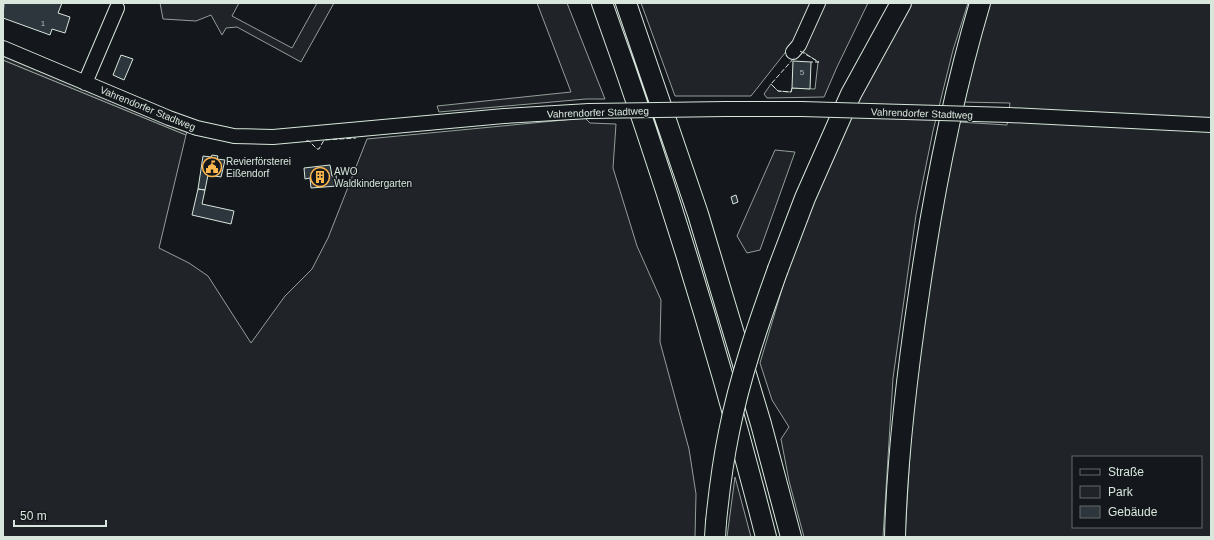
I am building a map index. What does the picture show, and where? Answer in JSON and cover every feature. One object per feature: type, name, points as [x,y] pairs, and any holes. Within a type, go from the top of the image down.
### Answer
[{"type":"highway","points":[[602,3],[680,233],[724,377],[766,537]]},
{"type":"highway","points":[[626,3],[698,214],[761,424],[791,537]]},
{"type":"highway","points":[[715,530],[724,458],[736,402],[752,343],[805,198],[851,94],[900,3]]},
{"type":"highway","points":[[895,537],[899,460],[905,401],[911,345],[926,241],[939,170],[955,99],[969,40],[980,3]]},
{"type":"street","points":[[793,52],[799,45],[818,3]]},
{"type":"street","points":[[89,85],[117,8]]},
{"type":"street","name":"Vahrendorfer Stadtweg","points":[[3,48],[169,118],[197,128],[234,136],[253,138],[280,137],[504,116],[589,112],[726,109],[801,109],[1009,115],[1211,125]]},
{"type":"green space","points":[[160,3],[239,3],[232,16],[292,48],[317,3],[334,3],[301,62],[237,27],[226,28],[222,35],[211,15],[196,21],[163,19]]},
{"type":"green space","points":[[537,3],[567,3],[605,99],[586,99],[439,112],[437,106],[571,92]]},
{"type":"green space","points":[[641,3],[868,3],[824,97],[767,98],[764,94],[771,84],[778,91],[791,92],[792,88],[815,89],[818,62],[792,44],[751,96],[675,96]]},
{"type":"green space","points":[[909,3],[968,3],[953,50],[933,131],[916,215],[893,378],[883,537],[804,537],[789,481],[781,439],[789,427],[772,400],[760,363],[798,235],[861,93]]},
{"type":"green space","points":[[990,3],[1211,3],[1211,537],[905,537],[916,353],[932,242],[959,122],[1007,125],[1010,103],[962,102]]},
{"type":"green space","points":[[3,60],[186,135],[159,248],[189,263],[208,276],[251,343],[285,296],[312,269],[328,238],[367,139],[585,118],[590,123],[616,124],[613,168],[637,246],[661,300],[660,342],[689,449],[696,494],[695,537],[3,537]]},
{"type":"green space","points":[[775,150],[795,152],[760,250],[747,253],[737,236]]},
{"type":"green space","points":[[735,477],[751,537],[727,537]]},
{"type":"shaded area","points":[[3,52],[188,128],[186,135],[3,60]]},
{"type":"building","points":[[4,3],[62,3],[58,13],[70,17],[65,33],[52,29],[50,35],[3,18]]},
{"type":"building","points":[[121,55],[133,59],[124,80],[113,75]]},
{"type":"building","points":[[793,61],[811,62],[810,89],[792,88]]},
{"type":"building","name":"Revierförsterei Eißendorf","points":[[212,155],[218,156],[217,159],[225,160],[221,177],[208,175],[205,190],[198,189],[203,156],[211,157]]},
{"type":"building","name":"AWO Waldkindergarten","points":[[330,165],[332,176],[336,175],[337,186],[311,188],[310,178],[305,179],[304,168]]},
{"type":"building","points":[[198,189],[205,190],[202,204],[234,211],[231,224],[192,215]]},
{"type":"building","points":[[736,195],[738,202],[733,204],[731,197]]},
{"type":"fence","points":[[800,51],[819,62],[811,62]]},
{"type":"fence","points":[[792,88],[791,92],[778,91],[771,84],[795,57]]},
{"type":"fence","points":[[306,141],[309,141],[317,149],[319,149],[324,140],[356,138]]},
{"type":"place","name":"Revierförsterei Eißendorf","points":[[212,167]]},
{"type":"place","name":"AWO Waldkindergarten","points":[[320,177]]}]
